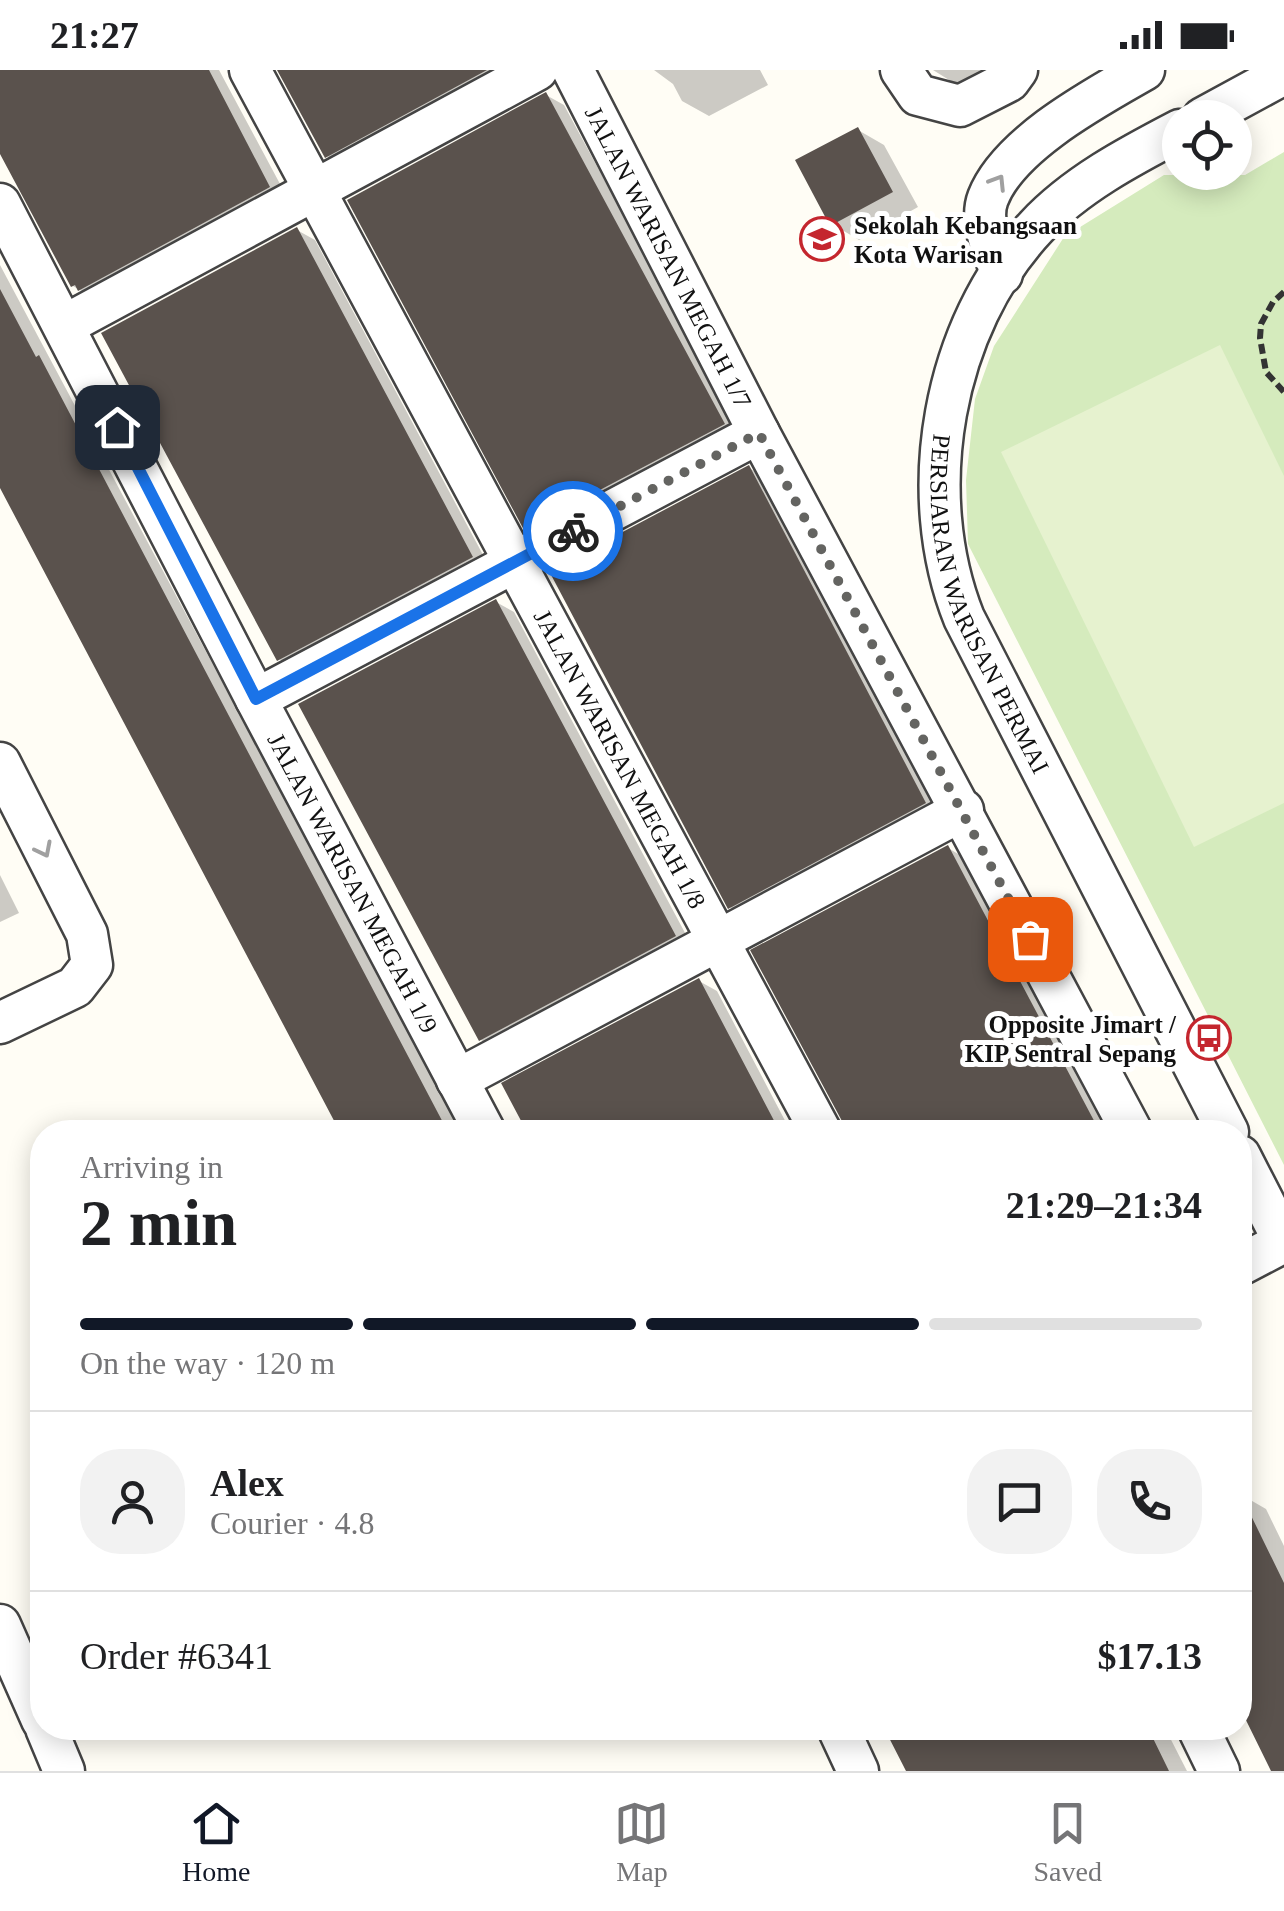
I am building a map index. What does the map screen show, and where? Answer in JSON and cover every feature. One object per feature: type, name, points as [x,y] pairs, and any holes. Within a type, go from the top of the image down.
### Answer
[{"type":"street","name":"JALAN WARISAN MEGAH 1/8","points":[[250,70],[814,1120]]},
{"type":"street","points":[[64,325],[537,70]]},
{"type":"street","name":"JALAN WARISAN MEGAH 1/7","points":[[573,70],[759,433],[1126,1120]]},
{"type":"street","points":[[902,70],[918,95],[960,106],[1009,81],[1018,70]]},
{"type":"street","points":[[1002,274],[988,238],[986,201],[1006,168],[1056,123],[1144,70]]},
{"type":"street","points":[[1235,100],[1283,73]]},
{"type":"street","name":"PERSIARAN WARISAN PERMAI","points":[[1162,139],[1053,210],[1020,244],[980,311],[956,372],[944,412],[939,505],[952,589],[964,618],[1222,1120]]},
{"type":"street","name":"JALAN WARISAN MEGAH 1/9","points":[[0,204],[479,1120]]},
{"type":"street","points":[[256,699],[759,433]]},
{"type":"street","points":[[0,763],[87,934],[92,964],[75,987],[0,1023]]},
{"type":"street","points":[[457,1080],[963,810]]},
{"type":"street","points":[[1252,1179],[1284,1242],[1252,1259]]},
{"type":"street","points":[[0,1625],[30,1693]]},
{"type":"street","points":[[51,1740],[64,1771]]},
{"type":"street","points":[[844,1740],[858,1771]]},
{"type":"street","points":[[1204,1740],[1219,1771]]},
{"type":"path","points":[[1284,292],[1273,302],[1261,324],[1260,338],[1266,372],[1284,392]]},
{"type":"green space","points":[[1284,152],[1284,1165],[968,544],[966,480],[975,399],[994,346],[1064,237],[1162,176],[1162,190],[1252,190],[1252,171]]},
{"type":"green space","points":[[1220,345],[1284,476],[1284,803],[1194,847],[1001,452]]},
{"type":"building","points":[[0,70],[209,70],[270,187],[78,291],[75,285],[71,287],[0,154]]},
{"type":"building","points":[[277,70],[487,70],[325,158]]},
{"type":"building","points":[[546,92],[725,424],[524,530],[347,200]]},
{"type":"building","points":[[858,127],[893,192],[830,226],[795,160]]},
{"type":"building","points":[[297,227],[473,557],[277,661],[101,333]]},
{"type":"building","points":[[0,289],[36,357],[39,355],[442,1120],[334,1120],[0,488]]},
{"type":"building","points":[[749,465],[926,803],[728,909],[549,571]]},
{"type":"building","points":[[496,599],[676,936],[479,1041],[298,704]]},
{"type":"building","points":[[948,845],[1094,1120],[841,1120],[750,950]]},
{"type":"building","points":[[699,978],[774,1120],[521,1120],[501,1083]]},
{"type":"building","points":[[1252,1518],[1284,1583],[1284,1771],[1271,1771],[1252,1732]]},
{"type":"building","points":[[890,1740],[1154,1740],[1169,1771],[906,1771]]},
{"type":"way so far","points":[[573,531],[759,433],[1030,939]]},
{"type":"place","name":"Sekolah Kebangsaan Kota Warisan","points":[[822,239]]},
{"type":"place","name":"Opposite Jimart / KIP Sentral Sepang","points":[[1209,1038]]},
{"type":"route","points":[[117,427],[256,699],[573,531]]}]
